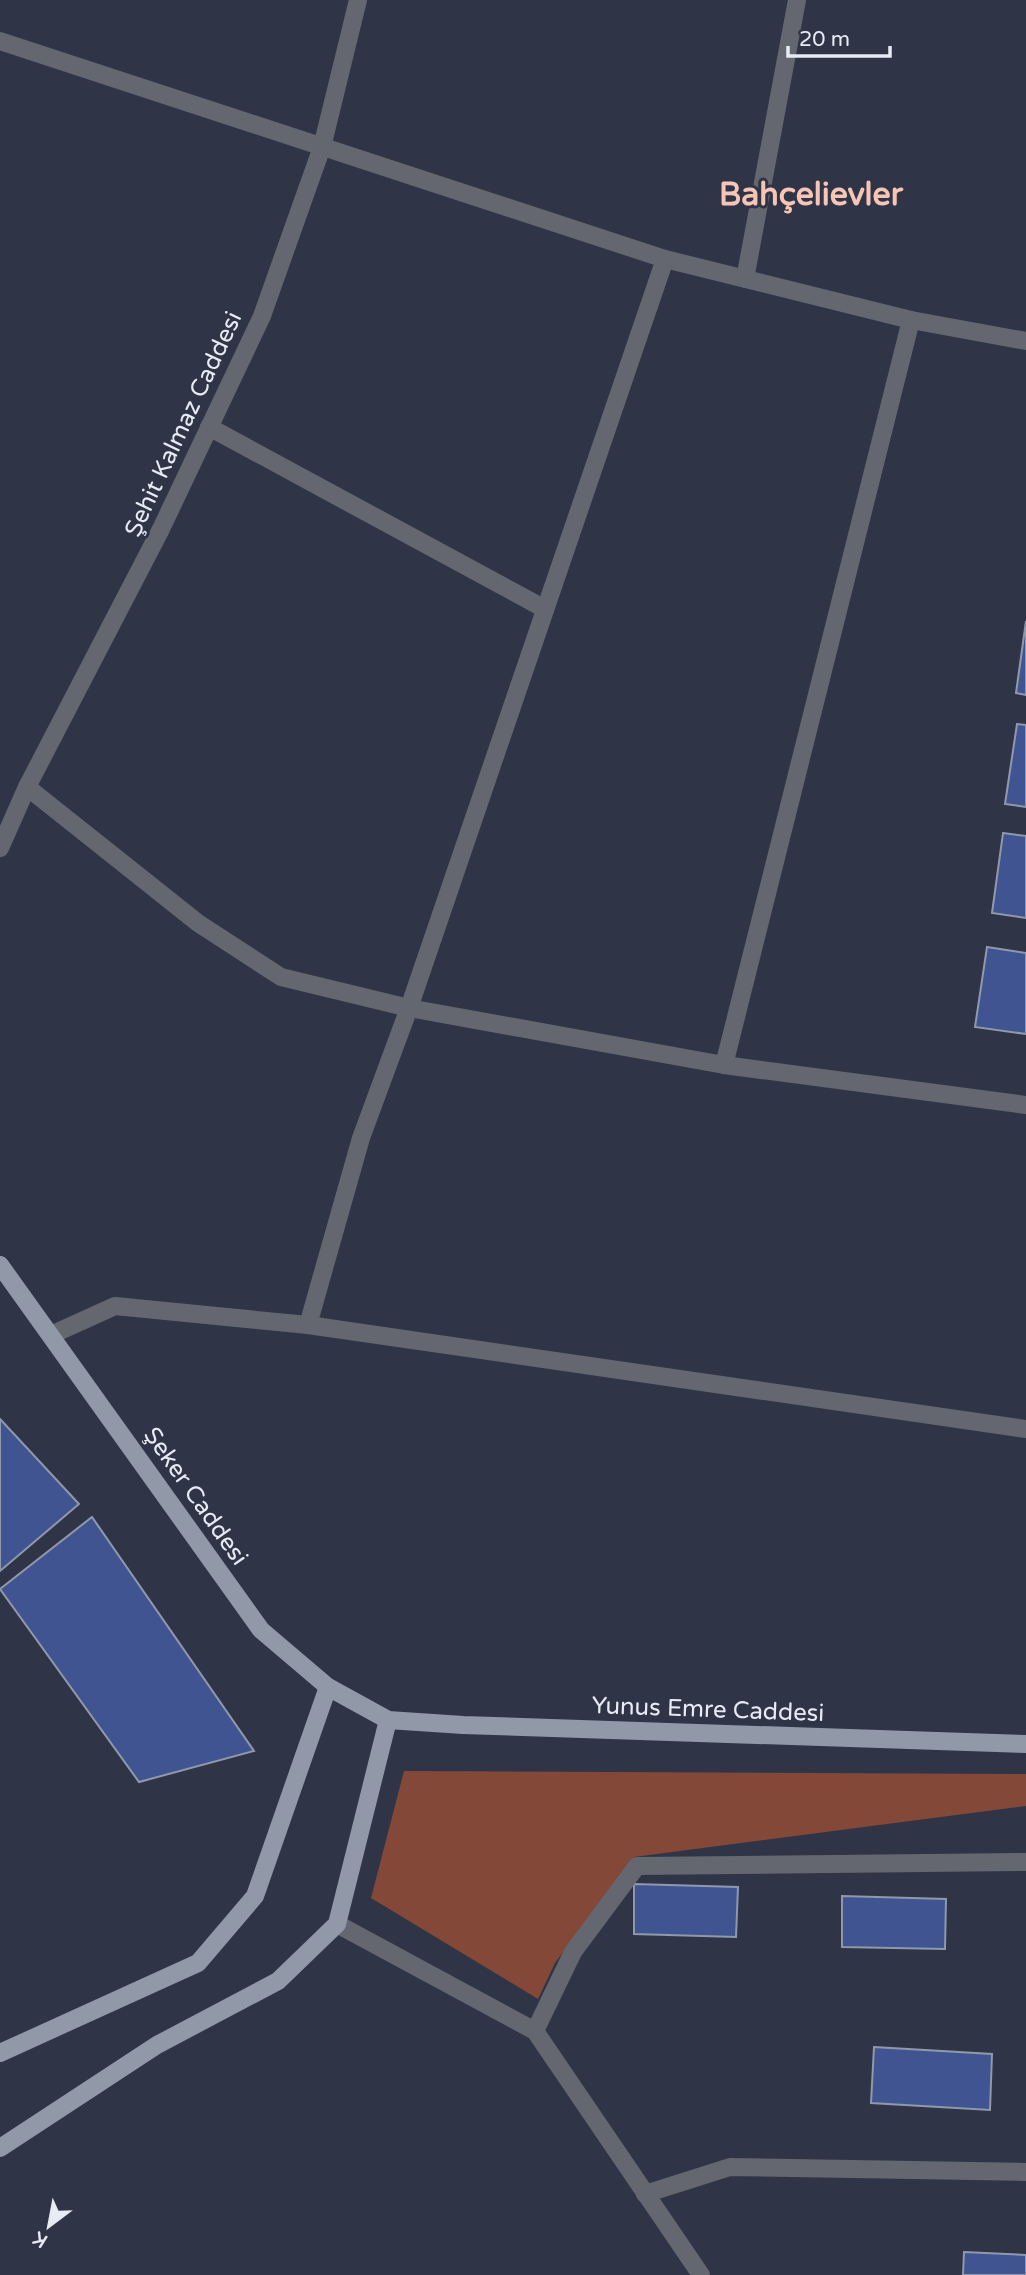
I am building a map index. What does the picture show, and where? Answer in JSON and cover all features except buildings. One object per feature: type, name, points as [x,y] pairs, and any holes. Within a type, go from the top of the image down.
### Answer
[{"type":"main road","name":"Şeker Caddesi","points":[[0,1265],[261,1630],[328,1687],[388,1720]]},
{"type":"main road","points":[[0,2053],[198,1963],[255,1896],[328,1687]]},
{"type":"main road","points":[[0,2148],[157,2045],[278,1981],[337,1924],[388,1720]]},
{"type":"main road","name":"Yunus Emre Caddesi","points":[[388,1720],[476,1726],[1026,1744]]},
{"type":"street","name":"Şehit Kalmaz Caddesi","points":[[0,848],[27,787],[155,542],[262,316],[323,147],[358,0]]},
{"type":"street","points":[[745,279],[797,0]]},
{"type":"street","points":[[0,41],[665,259],[911,320],[1026,341]]},
{"type":"street","points":[[308,1325],[361,1138],[410,1009],[665,259]]},
{"type":"street","points":[[724,1065],[911,320]]},
{"type":"street","points":[[209,427],[545,609]]},
{"type":"street","points":[[27,787],[198,923],[281,977],[410,1009],[724,1065],[1026,1105]]},
{"type":"street","points":[[51,1335],[115,1306],[308,1325],[1026,1429]]},
{"type":"street","points":[[535,2031],[573,1952],[637,1866],[1026,1862]]},
{"type":"street","points":[[337,1924],[535,2031],[701,2275]]},
{"type":"street","points":[[645,2194],[730,2167],[1026,2172]]},
{"type":"shaded area","points":[[404,1771],[1026,1774],[1026,1806],[634,1857],[555,1963],[538,1999],[371,1898]]},
{"type":"district","name":"Bahçelievler","points":[[811,194]]}]
